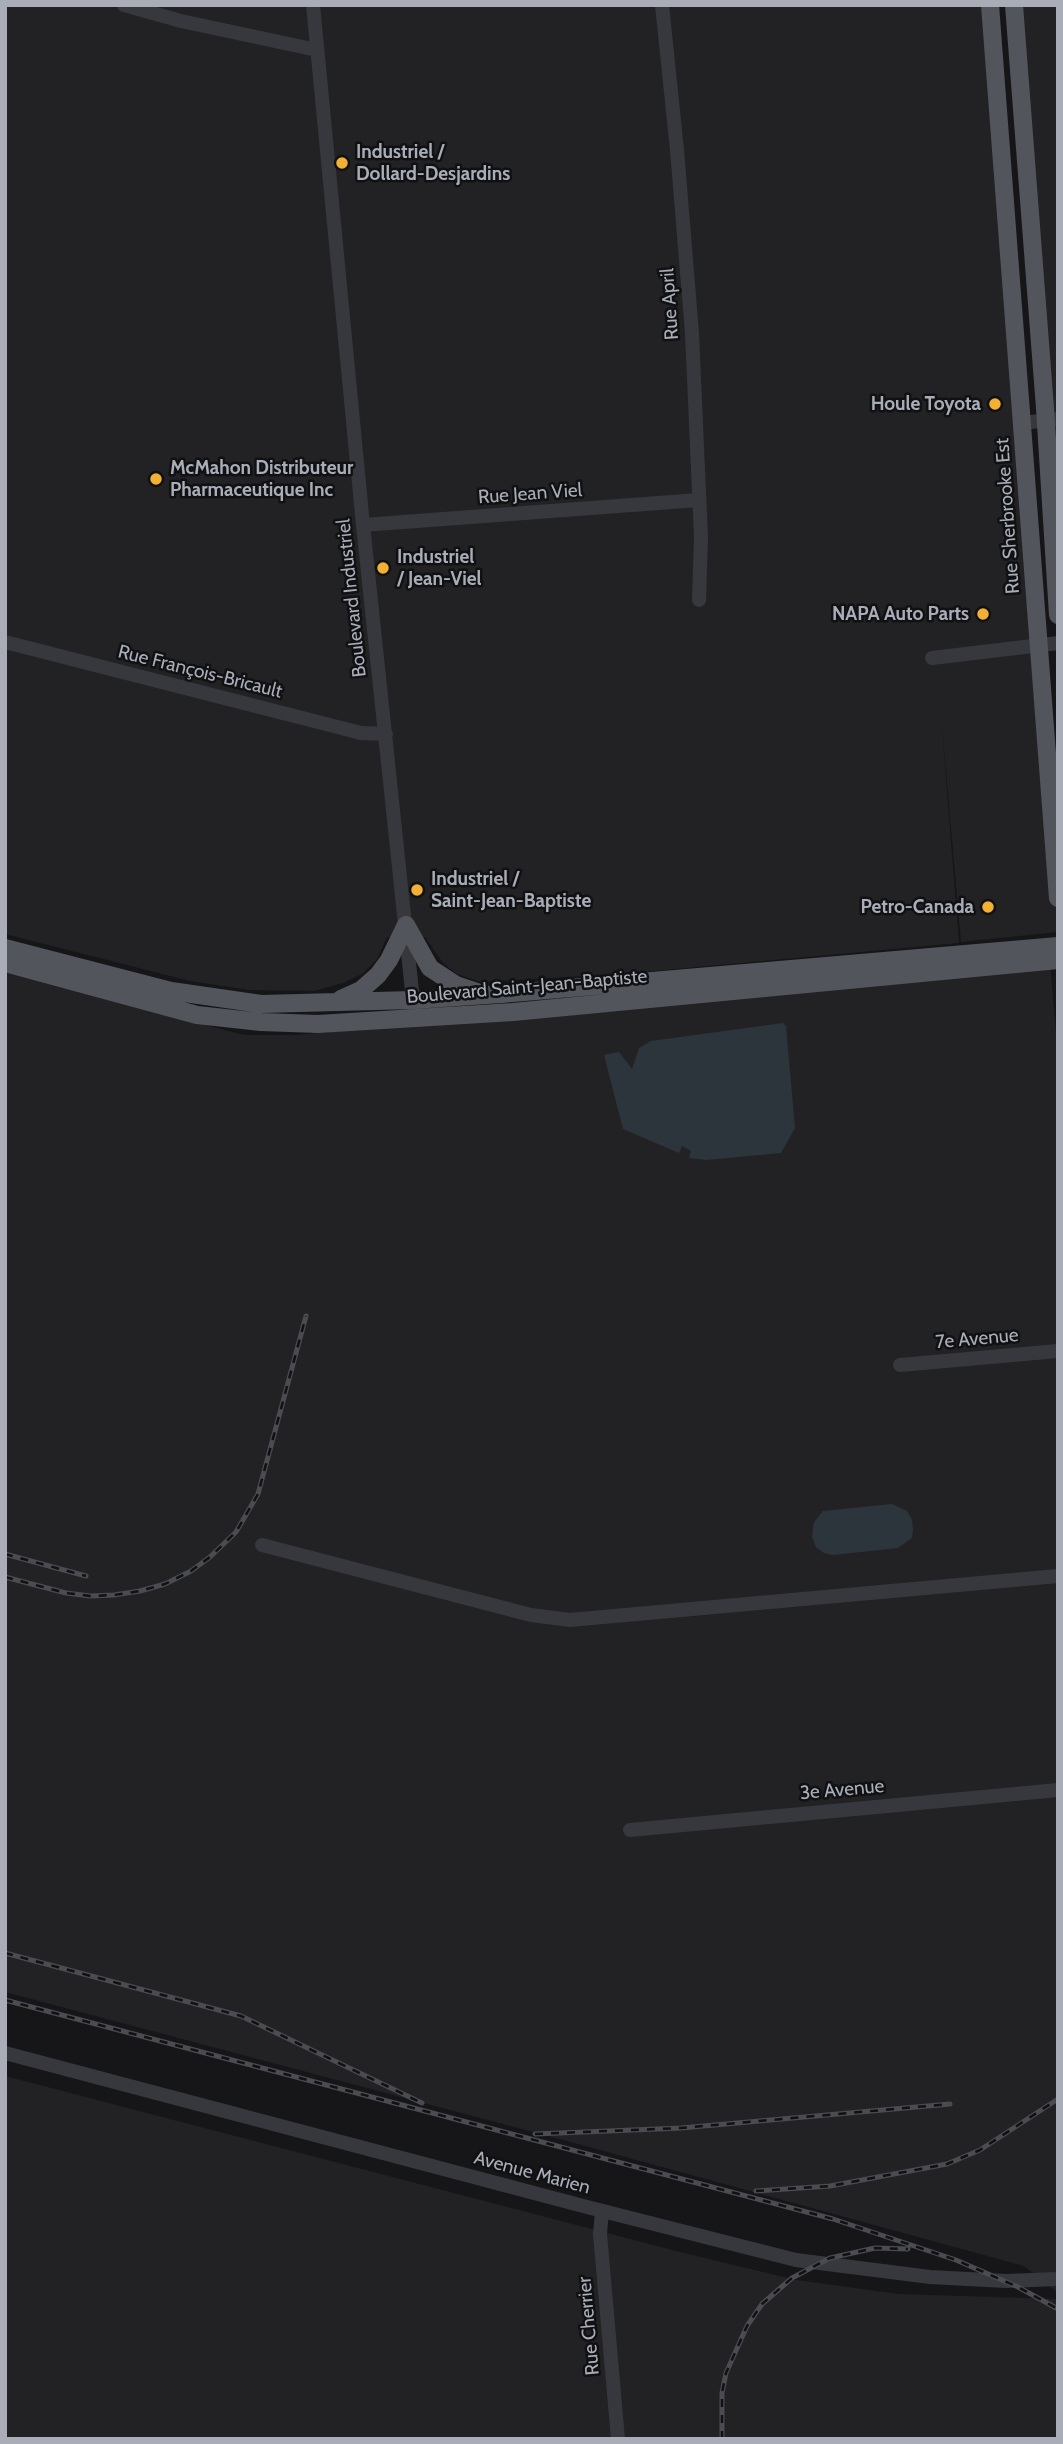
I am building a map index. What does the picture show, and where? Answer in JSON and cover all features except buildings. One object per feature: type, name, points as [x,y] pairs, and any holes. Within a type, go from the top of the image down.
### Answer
[{"type":"main road","name":"Rue Sherbrooke Est","points":[[990,5],[1039,645],[1052,756],[1058,898]]},
{"type":"main road","points":[[1014,5],[1052,420],[1050,492],[1058,615]]},
{"type":"main road","points":[[995,68],[1019,66]]},
{"type":"main road","points":[[1001,157],[1026,155]]},
{"type":"main road","points":[[1027,494],[1050,492]]},
{"type":"main road","points":[[1032,559],[1053,558]]},
{"type":"main road","points":[[406,925],[430,968],[456,985],[477,992],[501,994]]},
{"type":"main road","points":[[320,1004],[361,990],[389,960],[406,925]]},
{"type":"main road","name":"Boulevard Saint-Jean-Baptiste","points":[[866,970],[1058,946]]},
{"type":"main road","name":"Boulevard Saint-Jean-Baptiste","points":[[5,948],[171,991],[261,1004],[320,1004],[638,990],[866,970],[1058,960]]},
{"type":"main road","name":"Boulevard Saint-Jean-Baptiste","points":[[5,963],[197,1014],[261,1022],[318,1024],[513,1012],[638,990]]},
{"type":"street","points":[[124,5],[181,21],[317,50]]},
{"type":"street","name":"Boulevard Industriel","points":[[313,5],[363,525],[415,1019]]},
{"type":"street","name":"Rue April","points":[[662,5],[692,333],[702,537],[699,600]]},
{"type":"street","points":[[1022,423],[1052,420]]},
{"type":"street","name":"Rue Jean Viel","points":[[363,525],[699,500]]},
{"type":"street","name":"Rue François-Bricault","points":[[5,642],[361,733],[386,734]]},
{"type":"street","points":[[932,658],[1058,643]]},
{"type":"street","name":"7e Avenue","points":[[900,1365],[1058,1351]]},
{"type":"street","points":[[262,1545],[531,1615],[570,1620],[1058,1576]]},
{"type":"street","name":"3e Avenue","points":[[630,1830],[1058,1790]]},
{"type":"street","name":"Avenue Marien","points":[[5,2053],[772,2254],[831,2265],[930,2277],[1006,2281],[1058,2279]]},
{"type":"street","name":"Rue Cherrier","points":[[602,2211],[600,2234],[618,2439]]},
{"type":"shaded area","points":[[5,5],[990,5],[1058,885],[1058,932],[961,942],[941,714],[959,943],[621,974],[481,982],[457,974],[443,963],[425,937],[387,937],[377,959],[362,974],[343,983],[314,991],[249,990],[190,981],[5,934]]},
{"type":"shaded area","points":[[1014,5],[1058,5],[1058,578]]},
{"type":"shaded area","points":[[1050,963],[1058,1055],[1058,2293],[1024,2266],[5,1992],[5,973],[244,1035],[296,1035],[871,983]]},
{"type":"shaded area","points":[[783,1023],[786,1026],[795,1128],[781,1153],[706,1160],[689,1158],[691,1151],[682,1146],[679,1153],[623,1129],[604,1055],[619,1052],[632,1069],[639,1048],[651,1041]]},
{"type":"shaded area","points":[[892,1504],[907,1511],[912,1520],[912,1538],[898,1548],[833,1555],[816,1547],[812,1537],[814,1522],[823,1511]]},
{"type":"shaded area","points":[[5,2076],[796,2280],[899,2294],[1058,2299],[1058,2439],[5,2439]]},
{"type":"railway","points":[[5,1577],[66,1593],[114,1595],[165,1584],[191,1571],[210,1557],[236,1532],[258,1494],[306,1316]]},
{"type":"railway","points":[[5,1554],[86,1576]]},
{"type":"railway","points":[[5,1953],[241,2016],[422,2103]]},
{"type":"railway","points":[[5,2000],[833,2219],[956,2260],[1018,2287],[1058,2309]]},
{"type":"railway","points":[[756,2191],[830,2186],[947,2164],[980,2150],[1058,2099]]},
{"type":"railway","points":[[535,2134],[681,2128],[950,2104]]},
{"type":"railway","points":[[722,2439],[722,2393],[726,2373],[747,2326],[762,2304],[792,2278],[830,2258],[875,2248],[908,2249]]},
{"type":"place","name":"Industriel / Dollard-Desjardins","points":[[342,163]]},
{"type":"place","name":"Houle Toyota","points":[[995,404]]},
{"type":"place","name":"McMahon Distributeur Pharmaceutique Inc","points":[[156,479]]},
{"type":"place","name":"Industriel / Jean-Viel","points":[[383,568]]},
{"type":"place","name":"NAPA Auto Parts","points":[[983,614]]},
{"type":"place","name":"Industriel / Saint-Jean-Baptiste","points":[[417,890]]},
{"type":"place","name":"Petro-Canada","points":[[988,907]]}]
